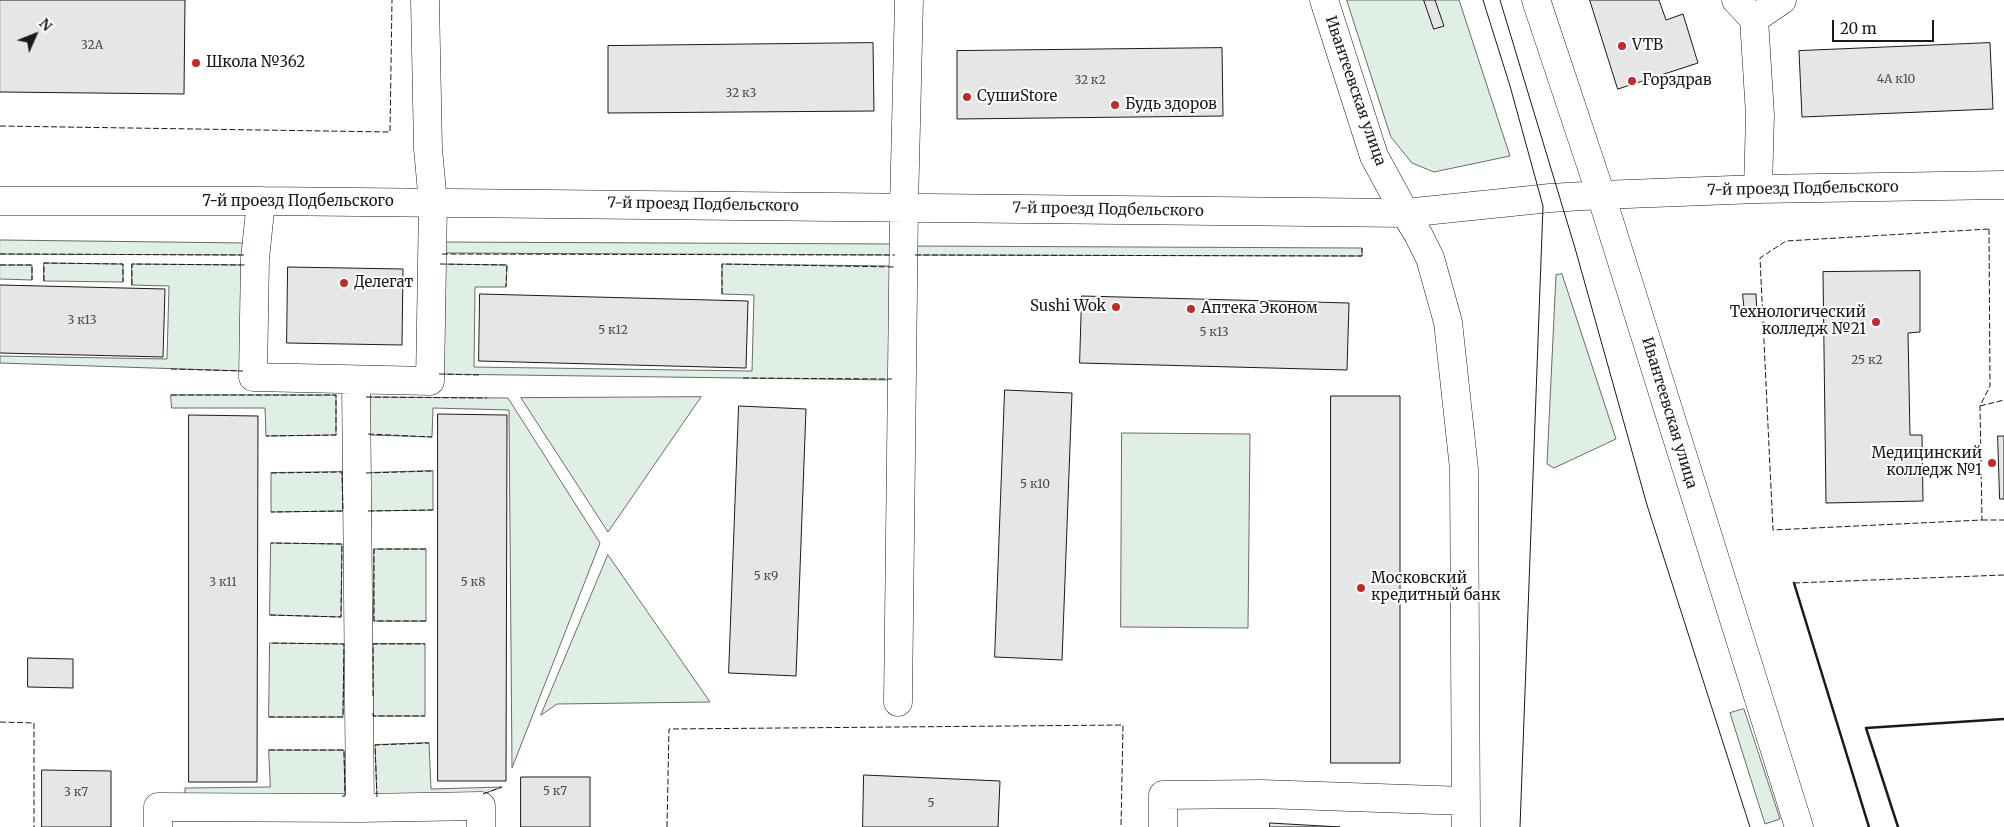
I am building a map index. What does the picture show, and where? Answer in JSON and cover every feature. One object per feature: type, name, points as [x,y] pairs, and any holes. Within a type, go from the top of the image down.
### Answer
[{"type":"street","points":[[261,201],[255,259],[253,377],[356,381],[430,381],[433,203],[428,149],[425,0]]},
{"type":"street","points":[[898,702],[904,207],[909,0]]},
{"type":"street","name":"Ивантеевская улица","points":[[1324,0],[1374,156],[1430,258],[1448,322],[1464,469],[1466,814]]},
{"type":"street","name":"Ивантеевская улица","points":[[1536,0],[1601,195],[1799,827]]},
{"type":"street","points":[[1758,189],[1760,115],[1745,9],[1782,0]]},
{"type":"street","name":"7-й проезд Подбельского","points":[[0,201],[261,201],[1405,214],[1550,198],[1601,195],[1758,189],[2004,185]]},
{"type":"street","points":[[356,381],[360,808]]},
{"type":"street","points":[[1163,827],[1163,795],[1262,794],[1466,814]]},
{"type":"street","points":[[158,827],[158,807],[360,808],[481,806],[481,827]]},
{"type":"green space","points":[[1347,0],[1459,0],[1510,156],[1434,172],[1412,163],[1391,137]]},
{"type":"green space","points":[[0,240],[247,243],[246,255],[0,254]]},
{"type":"green space","points":[[436,242],[898,244],[898,255],[436,253]]},
{"type":"green space","points":[[912,246],[1362,248],[1362,256],[912,255]]},
{"type":"green space","points":[[44,263],[123,264],[123,282],[44,281]]},
{"type":"green space","points":[[132,264],[247,265],[244,371],[0,363],[0,356],[167,359],[169,286],[132,285]]},
{"type":"green space","points":[[438,264],[507,265],[506,287],[475,287],[474,367],[752,371],[754,295],[722,294],[722,264],[894,266],[892,380],[437,374]]},
{"type":"green space","points":[[0,265],[32,265],[32,280],[0,279]]},
{"type":"green space","points":[[1562,274],[1616,439],[1554,468],[1547,464],[1556,275]]},
{"type":"green space","points":[[171,395],[336,395],[336,435],[266,436],[265,408],[172,408]]},
{"type":"green space","points":[[366,397],[508,398],[600,543],[512,768],[509,410],[433,408],[432,437],[368,435]]},
{"type":"green space","points":[[701,397],[608,532],[521,398]]},
{"type":"green space","points":[[1122,433],[1250,434],[1248,628],[1121,627]]},
{"type":"green space","points":[[433,471],[433,510],[367,511],[366,473]]},
{"type":"green space","points":[[342,472],[343,511],[271,512],[271,473]]},
{"type":"green space","points":[[271,543],[342,544],[341,617],[270,615]]},
{"type":"green space","points":[[374,549],[426,549],[426,621],[374,621]]},
{"type":"green space","points":[[608,555],[710,702],[557,704],[541,715]]},
{"type":"green space","points":[[270,643],[344,644],[343,717],[269,717]]},
{"type":"green space","points":[[373,644],[425,644],[425,716],[373,716]]},
{"type":"green space","points":[[1744,709],[1780,819],[1765,824],[1730,713]]},
{"type":"green space","points":[[429,743],[431,789],[502,787],[478,796],[377,798],[375,745]]},
{"type":"green space","points":[[269,750],[344,750],[345,796],[185,799],[185,788],[270,787]]},
{"type":"building","points":[[0,0],[185,0],[184,94],[0,92]]},
{"type":"building","points":[[1424,0],[1435,0],[1444,26],[1434,29]]},
{"type":"building","points":[[1590,0],[1659,0],[1666,20],[1683,14],[1698,63],[1618,89]]},
{"type":"building","points":[[873,43],[874,111],[608,113],[608,46]]},
{"type":"building","points":[[1990,43],[1993,109],[1802,117],[1799,51]]},
{"type":"building","points":[[1222,48],[1223,116],[957,119],[957,51]]},
{"type":"building","points":[[288,267],[403,269],[402,345],[287,343]]},
{"type":"building","points":[[1920,271],[1920,332],[1908,333],[1910,435],[1922,435],[1923,501],[1826,503],[1823,272]]},
{"type":"building","points":[[0,285],[165,289],[163,357],[0,353]]},
{"type":"building","points":[[480,294],[748,301],[746,368],[479,361]]},
{"type":"building","points":[[1743,294],[1756,294],[1757,314],[1745,315]]},
{"type":"building","points":[[1082,296],[1349,303],[1347,370],[1080,363]]},
{"type":"building","points":[[1005,390],[1072,393],[1062,660],[995,657]]},
{"type":"building","points":[[1331,396],[1400,396],[1400,763],[1331,763]]},
{"type":"building","points":[[739,406],[806,409],[796,676],[729,673]]},
{"type":"building","points":[[438,414],[507,415],[506,781],[438,781]]},
{"type":"building","points":[[189,415],[258,416],[257,782],[189,782]]},
{"type":"building","points":[[1998,436],[2004,436],[2004,499],[2000,499]]},
{"type":"building","points":[[28,658],[73,659],[73,688],[28,687]]},
{"type":"building","points":[[42,770],[111,771],[111,827],[42,827]]},
{"type":"building","points":[[864,775],[1000,781],[998,827],[863,827]]},
{"type":"building","points":[[521,777],[590,777],[590,827],[521,827]]},
{"type":"building","points":[[1270,823],[1340,827],[1270,827]]},
{"type":"tram line","points":[[1483,0],[1510,86],[1543,206],[1520,827]]},
{"type":"tram line","points":[[1500,0],[1575,248],[1647,505],[1750,827]]},
{"type":"fence","points":[[0,126],[390,132],[392,0]]},
{"type":"fence","points":[[1989,229],[1990,386],[1980,406],[1982,520],[1773,530],[1760,258],[1786,241],[1989,229]]},
{"type":"fence","points":[[915,255],[1362,256],[1362,248]]},
{"type":"fence","points":[[0,254],[245,255]]},
{"type":"fence","points":[[442,254],[895,255]]},
{"type":"fence","points":[[44,281],[44,263],[123,264],[123,282]]},
{"type":"fence","points":[[132,285],[132,264],[246,265]]},
{"type":"fence","points":[[440,264],[507,265],[506,287]]},
{"type":"fence","points":[[722,294],[722,264],[894,267]]},
{"type":"fence","points":[[0,265],[32,265],[32,280]]},
{"type":"fence","points":[[171,369],[243,371]]},
{"type":"fence","points":[[439,374],[479,375]]},
{"type":"fence","points":[[743,378],[892,379]]},
{"type":"fence","points":[[171,395],[336,395],[336,435],[266,436]]},
{"type":"fence","points":[[366,397],[487,398]]},
{"type":"fence","points":[[1980,406],[2004,400]]},
{"type":"fence","points":[[368,434],[432,437]]},
{"type":"fence","points":[[366,473],[433,471]]},
{"type":"fence","points":[[271,473],[342,472],[343,511],[271,512]]},
{"type":"fence","points":[[368,511],[433,510]]},
{"type":"fence","points":[[1982,520],[2004,520]]},
{"type":"fence","points":[[270,615],[341,617],[342,544],[271,543]]},
{"type":"fence","points":[[426,549],[374,549],[374,621],[426,621]]},
{"type":"fence","points":[[1794,583],[2004,575]]},
{"type":"fence","points":[[269,717],[343,717],[344,644],[270,643]]},
{"type":"fence","points":[[373,696],[373,644],[425,644]]},
{"type":"fence","points":[[373,713],[373,716],[425,716]]},
{"type":"fence","points":[[0,722],[34,723],[34,827]]},
{"type":"fence","points":[[667,827],[669,729],[1123,725],[1121,827]]},
{"type":"fence","points":[[377,797],[375,745],[429,743]]},
{"type":"fence","points":[[269,750],[344,750],[345,796],[342,796]]},
{"type":"fence","points":[[483,794],[502,787]]},
{"type":"wall","points":[[1794,583],[1869,827]]},
{"type":"wall","points":[[1898,827],[1866,728],[2004,719]]},
{"type":"place","name":"VTB","points":[[1622,46]]},
{"type":"place","name":"Школа №362","points":[[196,63]]},
{"type":"place","name":"Горздрав","points":[[1632,81]]},
{"type":"place","name":"СушиStore","points":[[967,97]]},
{"type":"place","name":"Будь здоров","points":[[1115,105]]},
{"type":"place","name":"Делегат","points":[[344,283]]},
{"type":"place","name":"Sushi Wok","points":[[1116,307]]},
{"type":"place","name":"Аптека Эконом","points":[[1191,309]]},
{"type":"place","name":"Технологический колледж №21","points":[[1876,322]]},
{"type":"place","name":"Медицинский колледж №1","points":[[1992,463]]},
{"type":"place","name":"Московский кредитный банк","points":[[1361,588]]}]
